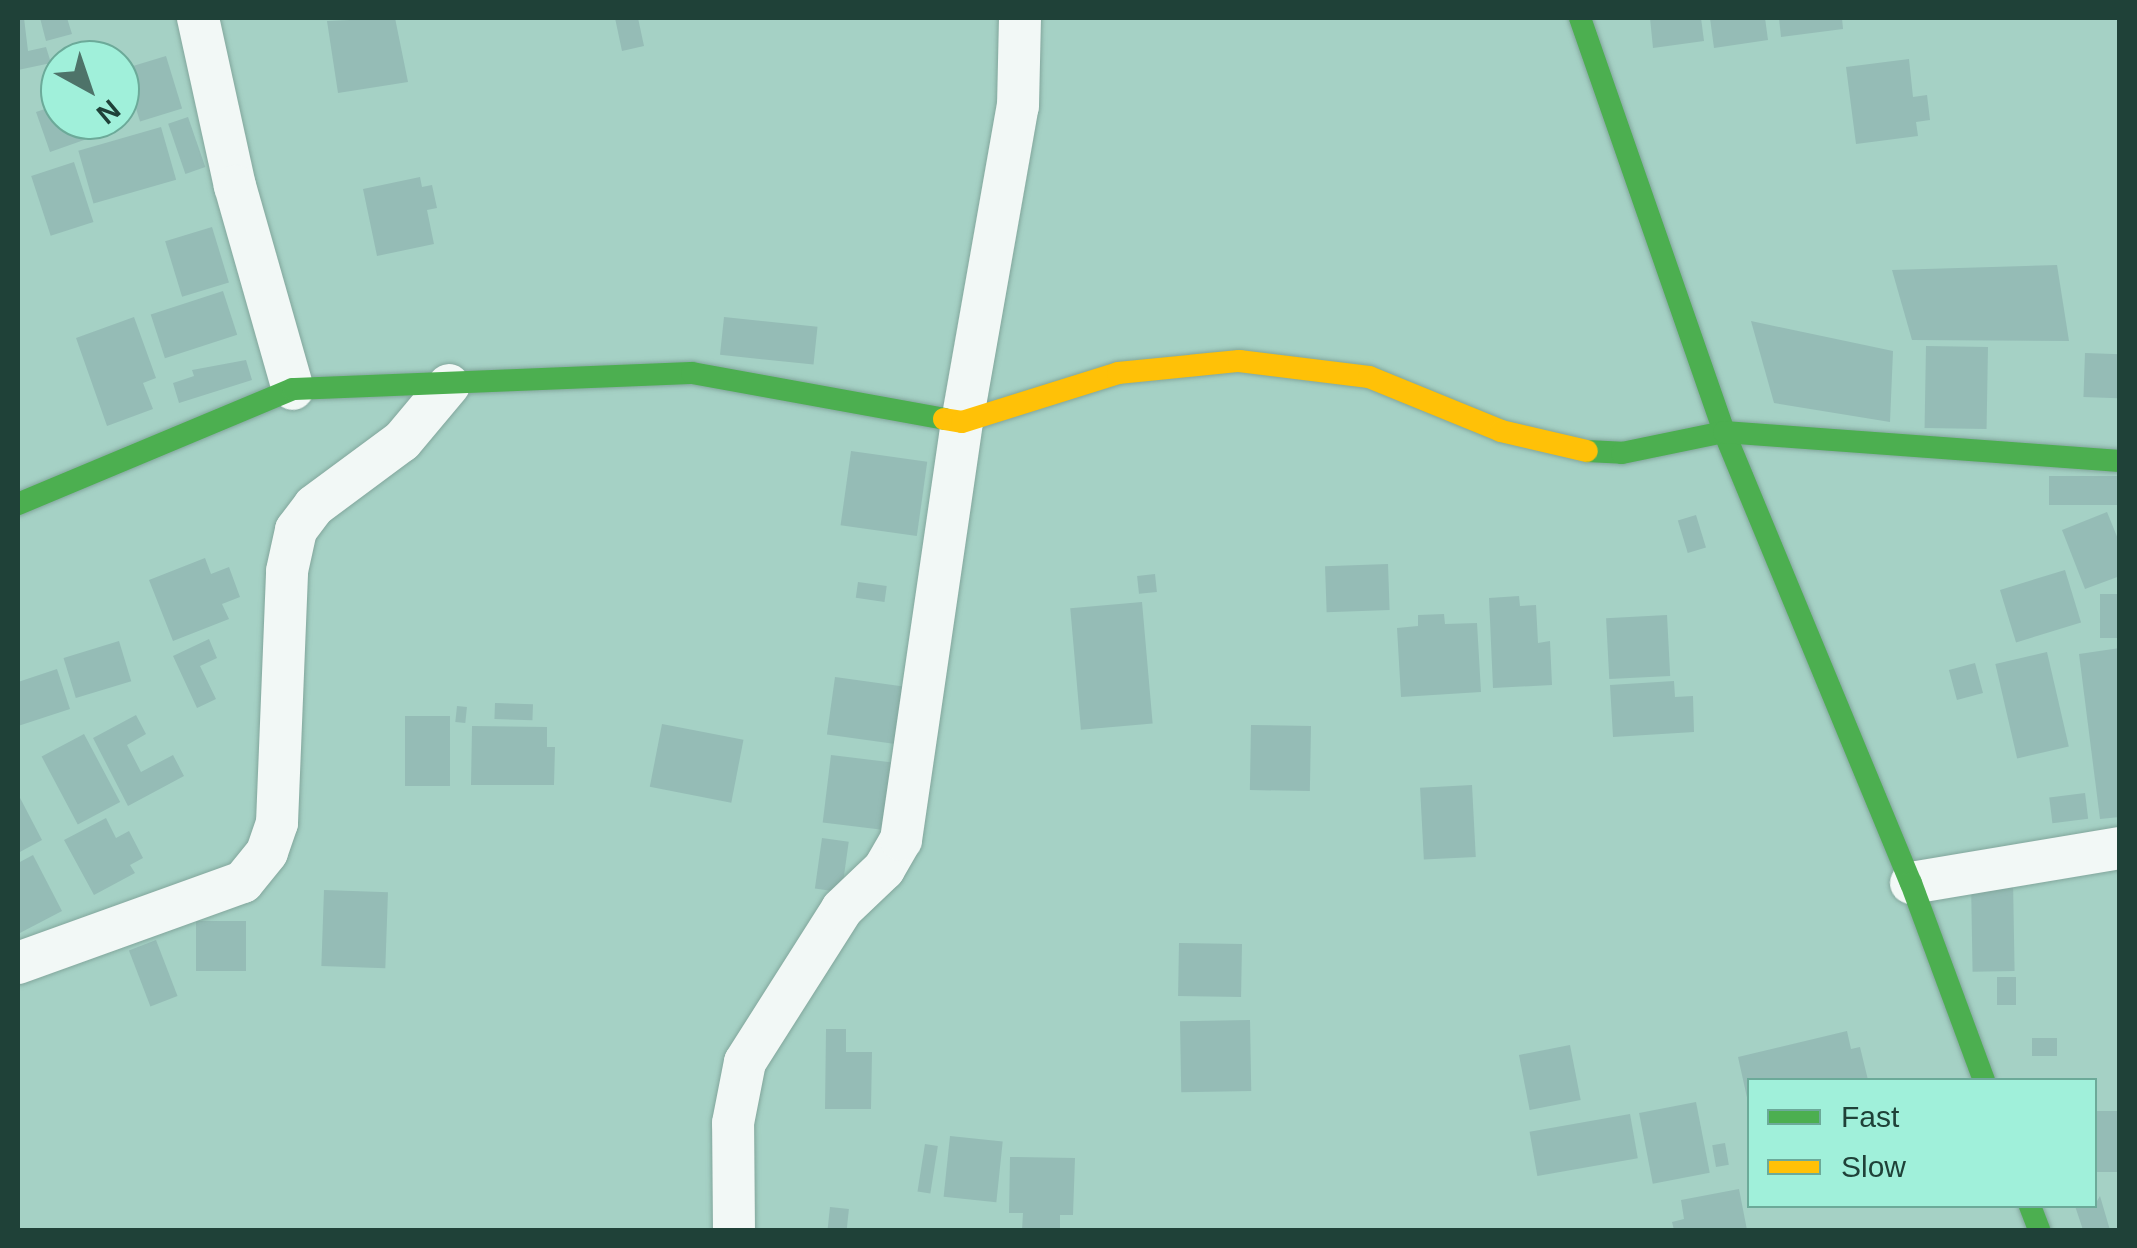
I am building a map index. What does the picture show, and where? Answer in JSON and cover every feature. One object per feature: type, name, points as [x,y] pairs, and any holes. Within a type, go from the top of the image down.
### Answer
[{"type":"street","points":[[198,18],[236,186],[293,389]]},
{"type":"street","points":[[734,1230],[733,1123],[745,1062],[842,909],[884,869],[901,840],[962,422],[1018,106],[1020,18]]},
{"type":"street","points":[[1580,18],[1724,432],[1911,883],[1983,1078]]},
{"type":"street","points":[[18,504],[293,389],[692,374],[962,422],[1118,373],[1238,361],[1369,377],[1501,431],[1574,450],[1622,453],[1724,432],[2120,461]]},
{"type":"street","points":[[18,964],[243,882],[267,852],[277,822],[287,571],[296,530],[314,506],[402,441],[449,385]]},
{"type":"street","points":[[1911,883],[2120,848]]},
{"type":"building","points":[[18,18],[24,18],[28,51],[40,48],[40,65],[18,70]]},
{"type":"building","points":[[40,18],[67,18],[72,34],[46,40]]},
{"type":"building","points":[[395,18],[408,82],[338,93],[327,21]]},
{"type":"building","points":[[615,18],[638,18],[644,46],[622,51]]},
{"type":"building","points":[[1650,18],[1701,18],[1704,41],[1653,48]]},
{"type":"building","points":[[1710,18],[1765,18],[1768,40],[1714,48]]},
{"type":"building","points":[[1779,18],[1842,18],[1843,29],[1781,37]]},
{"type":"building","points":[[166,56],[182,109],[140,121],[140,64]]},
{"type":"building","points":[[1909,59],[1913,97],[1927,95],[1930,120],[1916,122],[1918,136],[1856,144],[1846,67]]},
{"type":"building","points":[[188,117],[205,167],[185,174],[168,124]]},
{"type":"building","points":[[161,127],[176,180],[93,204],[78,151],[116,140],[140,140],[140,133]]},
{"type":"building","points":[[46,140],[84,140],[50,152]]},
{"type":"building","points":[[74,162],[93,222],[51,236],[31,176]]},
{"type":"building","points":[[420,177],[422,187],[432,185],[437,208],[427,210],[434,244],[377,256],[363,189]]},
{"type":"building","points":[[212,227],[229,282],[182,297],[165,241]]},
{"type":"building","points":[[2057,265],[2069,341],[1912,340],[1892,270]]},
{"type":"building","points":[[223,291],[237,335],[165,358],[151,314]]},
{"type":"building","points":[[134,317],[156,378],[143,383],[153,409],[107,426],[76,338]]},
{"type":"building","points":[[724,317],[817,327],[814,365],[720,355]]},
{"type":"building","points":[[1751,321],[1893,351],[1890,422],[1774,403]]},
{"type":"building","points":[[1926,346],[1988,347],[1987,429],[1925,428]]},
{"type":"building","points":[[2085,353],[2120,354],[2118,398],[2083,397]]},
{"type":"building","points":[[246,360],[252,380],[179,403],[173,383],[194,376],[192,370]]},
{"type":"building","points":[[851,451],[927,462],[917,536],[841,525]]},
{"type":"building","points":[[2049,476],[2120,476],[2120,505],[2049,505]]},
{"type":"building","points":[[2107,512],[2120,544],[2120,576],[2085,589],[2062,530]]},
{"type":"building","points":[[1696,515],[1706,548],[1688,553],[1678,521]]},
{"type":"building","points":[[205,558],[211,574],[229,567],[240,597],[222,604],[229,619],[173,641],[149,580]]},
{"type":"building","points":[[1388,564],[1390,610],[1327,612],[1325,566]]},
{"type":"building","points":[[2065,570],[2081,623],[2016,642],[2000,590]]},
{"type":"building","points":[[1155,574],[1157,592],[1139,594],[1137,576]]},
{"type":"building","points":[[858,582],[887,586],[884,602],[856,598]]},
{"type":"building","points":[[2100,594],[2120,594],[2120,638],[2100,638]]},
{"type":"building","points":[[1519,596],[1520,606],[1536,605],[1538,643],[1550,641],[1552,685],[1493,688],[1489,598]]},
{"type":"building","points":[[1142,602],[1153,724],[1081,730],[1070,608]]},
{"type":"building","points":[[1444,614],[1445,624],[1477,623],[1481,692],[1401,697],[1397,628],[1418,626],[1418,615]]},
{"type":"building","points":[[1667,615],[1670,676],[1609,679],[1606,618]]},
{"type":"building","points":[[209,639],[217,658],[200,666],[216,699],[197,708],[173,656]]},
{"type":"building","points":[[119,641],[131,681],[76,698],[64,658]]},
{"type":"building","points":[[2120,648],[2120,817],[2100,819],[2079,654]]},
{"type":"building","points":[[2047,652],[2069,747],[2017,758],[1995,664]]},
{"type":"building","points":[[1975,663],[1983,693],[1957,700],[1949,670]]},
{"type":"building","points":[[57,669],[70,709],[18,726],[18,682]]},
{"type":"building","points":[[835,677],[903,687],[895,744],[827,734]]},
{"type":"building","points":[[1674,681],[1675,697],[1693,696],[1694,732],[1613,737],[1610,685]]},
{"type":"building","points":[[495,703],[533,704],[532,720],[494,719]]},
{"type":"building","points":[[457,706],[467,707],[465,723],[455,722]]},
{"type":"building","points":[[136,715],[146,734],[127,745],[141,772],[173,755],[184,776],[128,806],[93,738]]},
{"type":"building","points":[[405,716],[450,716],[450,786],[405,786]]},
{"type":"building","points":[[662,724],[743,740],[731,803],[650,787]]},
{"type":"building","points":[[1251,725],[1311,726],[1310,791],[1250,790]]},
{"type":"building","points":[[472,726],[547,727],[547,747],[555,747],[554,785],[471,785]]},
{"type":"building","points":[[84,734],[120,802],[78,825],[42,757]]},
{"type":"building","points":[[831,755],[893,763],[884,830],[823,822]]},
{"type":"building","points":[[1472,785],[1476,857],[1424,860],[1420,788]]},
{"type":"building","points":[[2085,793],[2088,819],[2052,823],[2049,797]]},
{"type":"building","points":[[18,794],[42,840],[18,853]]},
{"type":"building","points":[[106,818],[116,838],[129,831],[143,858],[130,865],[135,873],[94,895],[64,840]]},
{"type":"building","points":[[822,838],[849,842],[842,892],[815,889]]},
{"type":"building","points":[[33,855],[62,911],[18,934],[18,863]]},
{"type":"building","points":[[2013,880],[2015,971],[1973,972],[1971,881]]},
{"type":"building","points":[[324,890],[388,892],[385,968],[321,966]]},
{"type":"building","points":[[196,921],[246,921],[246,971],[196,971]]},
{"type":"building","points":[[156,940],[178,996],[150,1006],[129,950]]},
{"type":"building","points":[[1179,943],[1242,944],[1241,997],[1178,996]]},
{"type":"building","points":[[1997,977],[2016,977],[2016,1005],[1997,1005]]},
{"type":"building","points":[[1250,1020],[1251,1091],[1181,1092],[1180,1021]]},
{"type":"building","points":[[826,1029],[846,1029],[846,1052],[872,1052],[871,1109],[825,1109]]},
{"type":"building","points":[[1847,1031],[1851,1049],[1860,1047],[1868,1078],[1747,1078],[1747,1098],[1738,1057]]},
{"type":"building","points":[[2032,1038],[2057,1038],[2057,1056],[2032,1056]]},
{"type":"building","points":[[1570,1045],[1581,1100],[1530,1110],[1519,1055]]},
{"type":"building","points":[[1696,1102],[1710,1173],[1653,1184],[1639,1113]]},
{"type":"building","points":[[2097,1111],[2120,1111],[2120,1172],[2097,1172]]},
{"type":"building","points":[[1630,1114],[1638,1158],[1537,1176],[1530,1132]]},
{"type":"building","points":[[950,1136],[1003,1142],[996,1202],[944,1197]]},
{"type":"building","points":[[1725,1143],[1729,1165],[1716,1167],[1712,1145]]},
{"type":"building","points":[[925,1144],[938,1146],[930,1193],[917,1191]]},
{"type":"building","points":[[1010,1157],[1075,1158],[1073,1215],[1060,1215],[1060,1230],[1022,1230],[1023,1213],[1009,1213]]},
{"type":"building","points":[[1739,1189],[1747,1230],[1674,1230],[1672,1222],[1684,1219],[1681,1200]]},
{"type":"building","points":[[2100,1196],[2110,1230],[2083,1230],[2076,1208],[2097,1208]]},
{"type":"building","points":[[830,1207],[849,1209],[847,1230],[828,1230]]},
{"type":"traffic: fast","points":[[1580,18],[1724,432],[1911,883],[1983,1078]]},
{"type":"traffic: fast","points":[[18,504],[293,389],[692,373],[944,419]]},
{"type":"traffic: fast","points":[[1587,451],[1622,453],[1724,432],[2120,461]]},
{"type":"traffic: fast","points":[[2031,1208],[2039,1230]]},
{"type":"traffic: slow","points":[[944,419],[962,422],[1118,373],[1239,361],[1369,377],[1501,431],[1587,451]]}]
